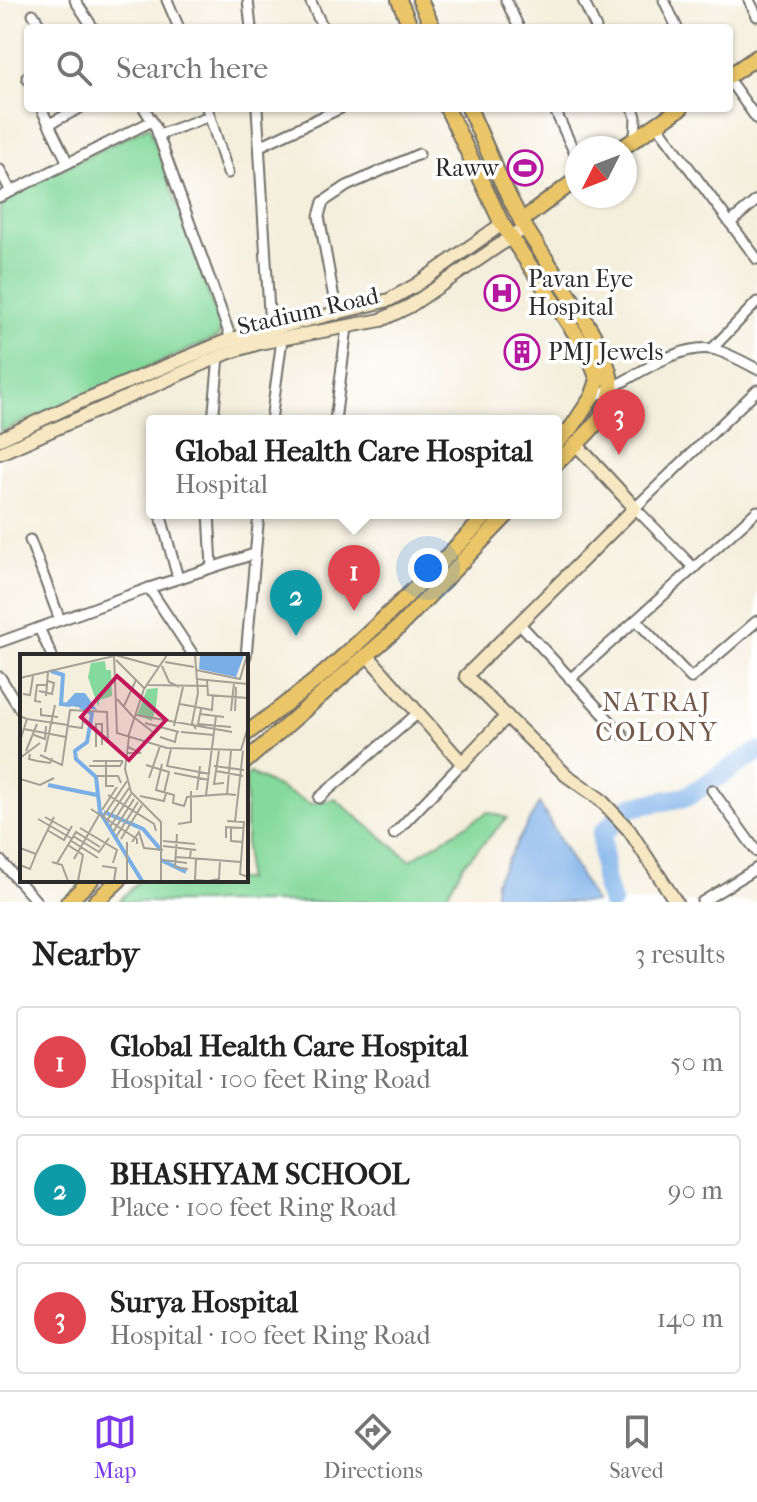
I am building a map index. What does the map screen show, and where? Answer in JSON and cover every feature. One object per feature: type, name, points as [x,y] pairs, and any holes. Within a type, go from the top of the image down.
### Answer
[{"type":"main road","points":[[399,0],[409,24]]},
{"type":"main road","points":[[420,0],[431,24]]},
{"type":"main road","points":[[733,75],[757,57]]},
{"type":"main road","points":[[449,112],[502,224],[587,351],[598,380],[592,397],[562,438]]},
{"type":"main road","points":[[471,112],[521,220],[608,365],[612,389],[605,413],[562,458]]},
{"type":"main road","points":[[637,138],[675,112]]},
{"type":"main road","points":[[502,224],[521,220],[565,188]]},
{"type":"main road","points":[[248,732],[357,644],[483,519]]},
{"type":"main road","points":[[248,759],[398,628],[503,519]]},
{"type":"main road","points":[[68,902],[89,882]]},
{"type":"main road","points":[[95,902],[117,882]]},
{"type":"street","points":[[75,0],[90,24]]},
{"type":"street","points":[[248,0],[251,24]]},
{"type":"street","points":[[310,0],[321,24]]},
{"type":"street","points":[[506,0],[517,24]]},
{"type":"street","points":[[583,0],[594,24]]},
{"type":"street","points":[[664,0],[675,24]]},
{"type":"street","points":[[749,0],[757,16]]},
{"type":"street","points":[[171,1],[178,24]]},
{"type":"street","points":[[33,14],[39,24]]},
{"type":"street","points":[[733,84],[757,119]]},
{"type":"street","points":[[43,112],[68,163]]},
{"type":"street","points":[[49,124],[72,112]]},
{"type":"street","points":[[146,112],[158,135],[233,345],[270,329],[389,300],[416,285],[502,224]]},
{"type":"street","points":[[158,135],[208,112],[228,173]]},
{"type":"street","points":[[257,112],[270,329]]},
{"type":"street","points":[[260,146],[332,112]]},
{"type":"street","points":[[556,112],[567,136]]},
{"type":"street","points":[[634,112],[635,136]]},
{"type":"street","points":[[0,197],[152,121]]},
{"type":"street","points":[[657,125],[757,259]]},
{"type":"street","points":[[337,315],[319,216],[323,202],[347,186],[419,154]]},
{"type":"street","points":[[0,170],[11,192]]},
{"type":"street","points":[[730,223],[757,200]]},
{"type":"street","name":"Stadium Road","points":[[0,439],[75,404],[233,345],[381,320],[410,306],[511,238],[521,220]]},
{"type":"street","points":[[712,349],[757,302]]},
{"type":"street","points":[[336,415],[347,327]]},
{"type":"street","points":[[272,415],[282,339]]},
{"type":"street","name":"Stadium Road","points":[[0,453],[219,356],[233,345]]},
{"type":"street","points":[[592,397],[689,350],[712,349],[757,369]]},
{"type":"street","points":[[214,415],[219,356]]},
{"type":"street","points":[[676,902],[629,830],[600,799],[566,775],[466,676],[757,390]]},
{"type":"street","points":[[576,444],[694,568]]},
{"type":"street","points":[[570,679],[757,511]]},
{"type":"street","points":[[162,519],[178,578]]},
{"type":"street","points":[[209,519],[212,567]]},
{"type":"street","points":[[246,654],[258,519]]},
{"type":"street","points":[[30,540],[60,620]]},
{"type":"street","points":[[0,642],[254,554]]},
{"type":"street","points":[[149,588],[193,654]]},
{"type":"street","points":[[636,620],[691,678],[757,621]]},
{"type":"street","points":[[519,623],[623,735]]},
{"type":"street","points":[[39,628],[51,654]]},
{"type":"street","points":[[357,644],[462,763]]},
{"type":"street","points":[[0,677],[20,709]]},
{"type":"street","points":[[319,798],[418,713]]},
{"type":"street","points":[[394,834],[507,716]]},
{"type":"street","points":[[712,790],[757,852]]},
{"type":"street","points":[[0,860],[37,902]]},
{"type":"street","points":[[702,902],[757,868]]},
{"type":"green space","points":[[149,126],[221,330],[218,337],[0,432],[0,199]]},
{"type":"green space","points":[[250,773],[311,804],[335,799],[410,860],[488,812],[507,818],[463,865],[443,902],[118,902],[138,882],[248,882]]},
{"type":"water","points":[[539,803],[595,902],[495,902],[495,882]]},
{"type":"waterway","points":[[611,902],[604,878],[602,834],[630,807],[686,797],[757,752]]},
{"type":"place","name":"Raww","points":[[525,168]]},
{"type":"place","name":"Pavan Eye Hospital","points":[[502,293]]},
{"type":"place","name":"PMJ Jewels","points":[[522,352]]},
{"type":"place","name":"Surya Hospital","points":[[619,455]]},
{"type":"place","name":"Global Health Care Hospital","points":[[354,611]]},
{"type":"place","name":"BHASHYAM SCHOOL","points":[[296,636]]},
{"type":"district","name":"NATRAJ COLONY","points":[[657,717]]}]
